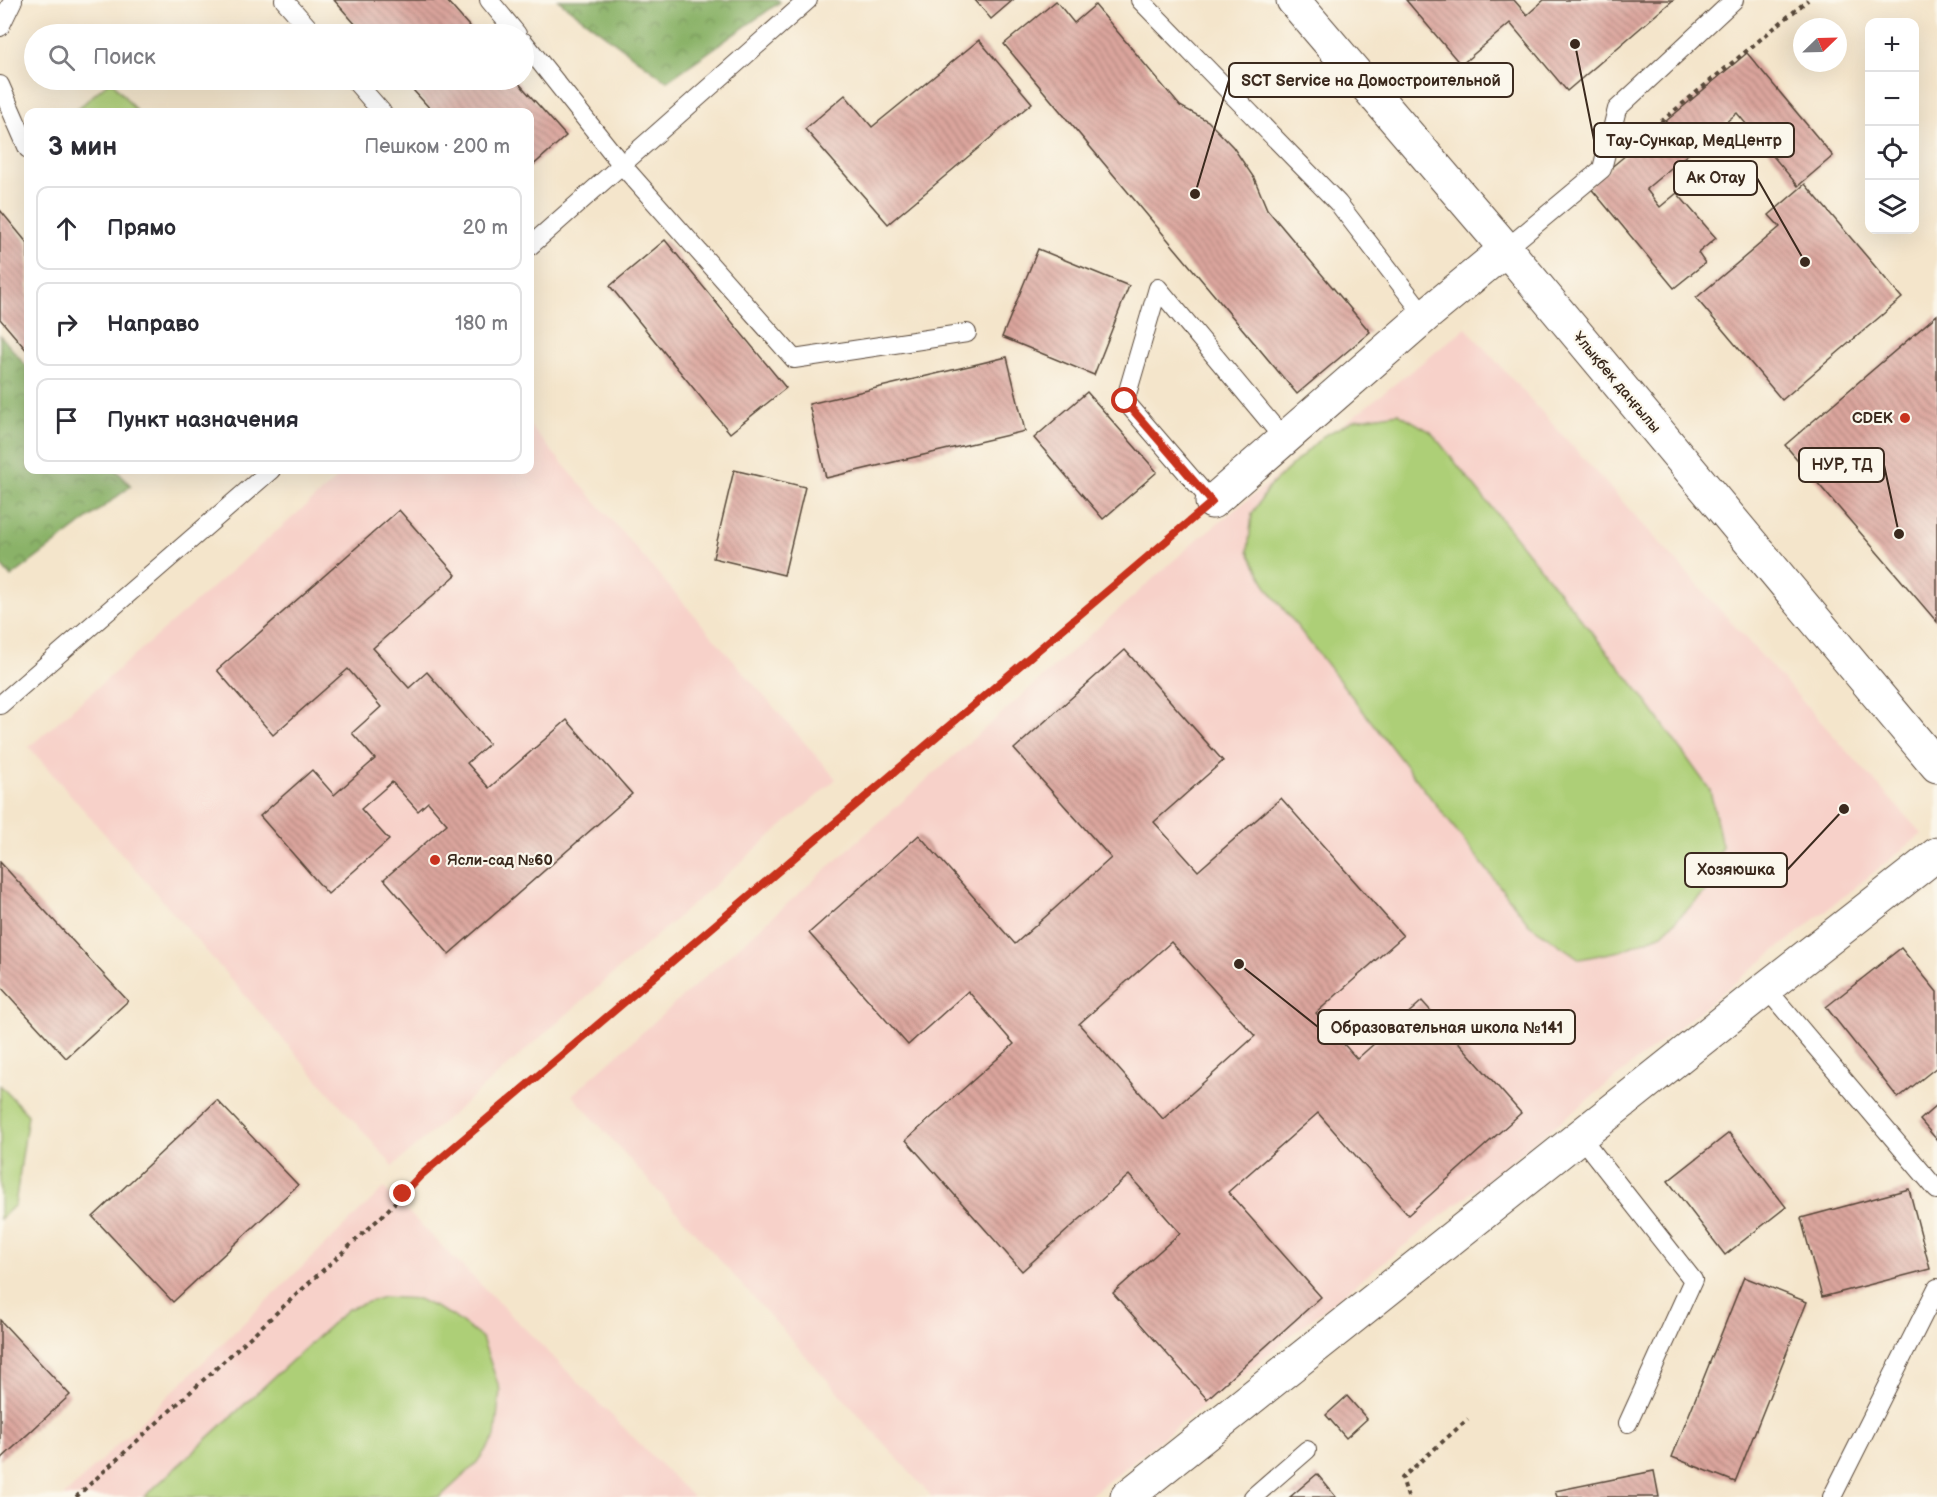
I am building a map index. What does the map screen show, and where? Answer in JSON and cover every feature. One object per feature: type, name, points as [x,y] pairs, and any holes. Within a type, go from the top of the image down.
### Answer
[{"type":"street","name":"Ұлықбек даңғылы","points":[[1293,0],[1506,249],[1937,766]]},
{"type":"street","points":[[1212,502],[1425,316],[1506,249]]},
{"type":"street","points":[[1127,1497],[1937,854]]},
{"type":"lane","points":[[0,27],[14,0]]},
{"type":"lane","points":[[284,0],[305,24]]},
{"type":"lane","points":[[489,0],[509,24]]},
{"type":"lane","points":[[534,240],[808,0]]},
{"type":"lane","points":[[1140,0],[1338,203],[1425,316]]},
{"type":"lane","points":[[1506,249],[1602,170],[1617,109],[1734,0]]},
{"type":"lane","points":[[534,55],[622,165],[794,359],[967,333]]},
{"type":"lane","points":[[0,85],[24,140]]},
{"type":"lane","points":[[363,90],[378,108]]},
{"type":"lane","points":[[1212,502],[1125,401],[1158,288],[1284,439]]},
{"type":"lane","points":[[0,705],[266,474]]},
{"type":"lane","points":[[1766,988],[1937,1190]]},
{"type":"lane","points":[[1580,1136],[1693,1280],[1628,1423]]},
{"type":"lane","points":[[1832,1497],[1937,1288]]},
{"type":"lane","points":[[1253,1497],[1307,1450]]},
{"type":"path","points":[[1602,170],[1808,0]]},
{"type":"path","points":[[76,1497],[382,1216],[420,1176],[1212,502]]},
{"type":"path","points":[[1408,1497],[1402,1478],[1468,1419]]},
{"type":"shaded area","points":[[1466,328],[1922,834],[1088,1497],[932,1497],[572,1095],[1199,538]]},
{"type":"shaded area","name":"Ясли-сад №60","points":[[534,431],[836,779],[393,1166],[29,747],[342,474],[534,474]]},
{"type":"shaded area","points":[[384,1188],[693,1497],[63,1497]]},
{"type":"green space","points":[[558,0],[778,0],[780,2],[667,81]]},
{"type":"green space","points":[[99,90],[119,90],[134,108],[79,108]]},
{"type":"green space","points":[[0,335],[24,363],[24,474],[120,474],[131,486],[11,577],[0,564]]},
{"type":"green space","points":[[1398,413],[1431,432],[1638,690],[1710,790],[1722,846],[1705,892],[1662,934],[1620,951],[1580,959],[1529,924],[1268,589],[1248,551],[1252,514],[1268,488],[1323,436],[1354,420]]},
{"type":"green space","points":[[0,1085],[28,1115],[15,1205],[0,1219]]},
{"type":"green space","points":[[383,1297],[418,1299],[451,1315],[482,1338],[500,1390],[495,1437],[475,1465],[440,1497],[144,1497],[348,1309]]},
{"type":"building","points":[[334,0],[446,0],[467,24],[355,24]]},
{"type":"building","points":[[975,0],[1013,0],[991,19]]},
{"type":"building","points":[[1406,0],[1514,0],[1527,15],[1544,0],[1673,0],[1567,91],[1510,23],[1461,65]]},
{"type":"building","points":[[1056,1],[1074,23],[1095,5],[1180,106],[1208,121],[1233,147],[1254,178],[1267,209],[1370,332],[1297,394],[1004,44]]},
{"type":"building","points":[[979,40],[1032,103],[888,224],[805,129],[845,95],[872,127]]},
{"type":"building","points":[[1747,53],[1833,156],[1798,186],[1737,113],[1646,189],[1660,207],[1677,193],[1716,238],[1698,253],[1705,263],[1674,288],[1589,186]]},
{"type":"building","points":[[413,90],[525,90],[566,136],[534,164],[534,108],[429,108]]},
{"type":"building","points":[[1805,184],[1902,298],[1782,400],[1696,298],[1780,227],[1769,215]]},
{"type":"building","points":[[0,210],[24,239],[24,347],[0,319]]},
{"type":"building","points":[[665,240],[786,388],[730,433],[610,286]]},
{"type":"building","points":[[1038,249],[1129,286],[1094,375],[1002,337]]},
{"type":"building","points":[[1937,315],[1937,622],[1785,445]]},
{"type":"building","points":[[1007,357],[1025,431],[826,478],[809,404]]},
{"type":"building","points":[[1087,392],[1157,472],[1103,519],[1034,438]]},
{"type":"building","points":[[734,470],[805,487],[784,575],[713,558]]},
{"type":"building","points":[[399,510],[456,575],[373,648],[409,688],[427,672],[489,744],[467,763],[489,788],[567,720],[632,794],[449,954],[384,879],[447,824],[428,802],[418,811],[392,782],[361,809],[389,840],[328,894],[260,816],[312,770],[334,795],[375,759],[352,733],[381,707],[348,669],[273,735],[217,670]]},
{"type":"building","points":[[1125,650],[1223,761],[1154,822],[1198,871],[1281,798],[1403,936],[1316,1013],[1357,1059],[1422,1001],[1521,1113],[1408,1215],[1318,1113],[1228,1192],[1321,1297],[1207,1399],[1113,1293],[1180,1233],[1129,1175],[1022,1271],[906,1140],[1014,1044],[968,991],[908,1045],[809,933],[919,835],[1015,944],[1111,858],[1014,749]],"holes":[[[1171,942],[1255,1036],[1163,1119],[1079,1024]]]},
{"type":"building","points":[[0,862],[128,1001],[66,1058],[0,986]]},
{"type":"building","points":[[1901,948],[1937,992],[1937,1067],[1898,1098],[1826,1007]]},
{"type":"building","points":[[217,1100],[298,1185],[173,1302],[93,1217]]},
{"type":"building","points":[[1937,1105],[1937,1140],[1920,1120]]},
{"type":"building","points":[[1729,1133],[1786,1207],[1725,1255],[1668,1181]]},
{"type":"building","points":[[1909,1189],[1930,1269],[1822,1297],[1801,1218]]},
{"type":"building","points":[[1744,1277],[1807,1302],[1735,1482],[1672,1457]]},
{"type":"building","points":[[0,1320],[70,1395],[0,1460]]},
{"type":"building","points":[[1347,1396],[1367,1419],[1346,1438],[1326,1415]]},
{"type":"building","points":[[1654,1471],[1659,1497],[1557,1497],[1555,1491]]},
{"type":"building","points":[[1317,1474],[1336,1497],[1290,1497]]},
{"type":"place","name":"Тау-Сункар, МедЦентр","points":[[1575,44]]},
{"type":"place","name":"SCT Service на Домостроительной","points":[[1195,194]]},
{"type":"place","name":"Ак Отау","points":[[1805,262]]},
{"type":"place","name":"CDEK","points":[[1905,418]]},
{"type":"place","name":"НУР, ТД","points":[[1899,534]]},
{"type":"place","name":"Хозяюшка","points":[[1844,809]]},
{"type":"place","name":"Ясли-сад №60","points":[[435,860]]},
{"type":"place","name":"Образовательная школа №141","points":[[1239,964]]},
{"type":"route","points":[[403,1194],[420,1176],[1212,502],[1125,401]]}]
